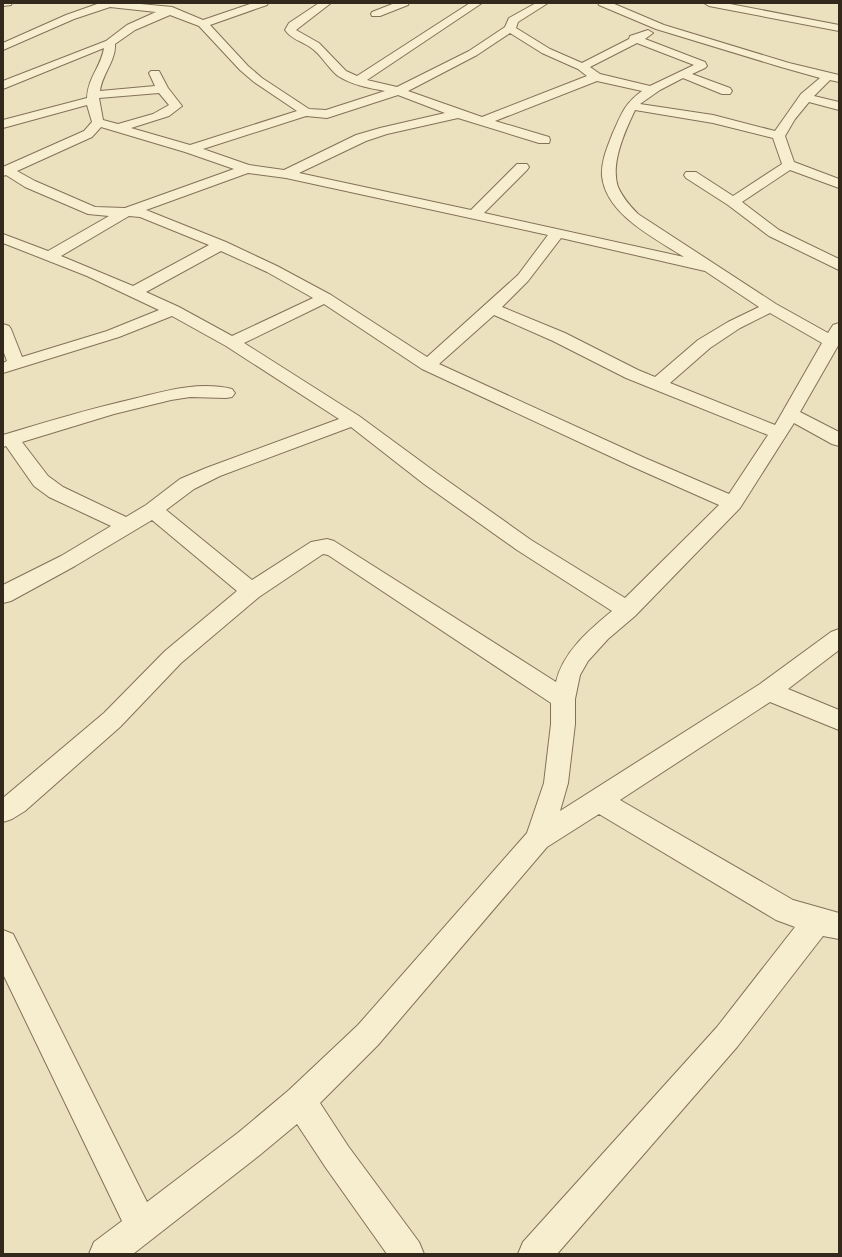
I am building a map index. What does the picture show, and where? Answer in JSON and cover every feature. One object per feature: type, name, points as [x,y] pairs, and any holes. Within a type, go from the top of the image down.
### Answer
[{"type":"street","points":[[105,3],[170,11],[204,24],[244,68],[258,80],[302,108],[304,112]]},
{"type":"street","points":[[3,47],[86,10],[111,3]]},
{"type":"street","points":[[204,24],[263,3]]},
{"type":"street","points":[[326,3],[293,25],[290,30],[294,34],[315,45],[342,73],[357,81],[398,90],[481,122],[544,140]]},
{"type":"street","points":[[376,14],[404,3]]},
{"type":"street","points":[[357,81],[477,3]]},
{"type":"street","points":[[190,149],[304,112],[328,114],[337,112],[398,90],[473,53],[510,29],[513,20],[543,3]]},
{"type":"street","points":[[603,3],[660,28],[785,65],[833,77]]},
{"type":"street","points":[[712,3],[839,28]]},
{"type":"street","points":[[3,85],[45,69],[90,49],[110,43],[128,30],[187,5]]},
{"type":"street","points":[[582,67],[634,38],[660,28]]},
{"type":"street","points":[[510,29],[524,36],[539,48],[582,67],[596,77],[653,90]]},
{"type":"street","points":[[10,33],[29,35]]},
{"type":"street","points":[[538,839],[556,784],[563,724],[564,699],[569,674],[580,655],[600,633],[627,610],[733,503],[790,414],[837,332],[770,306],[633,216],[623,206],[614,193],[608,178],[610,155],[631,106],[653,90],[702,64],[634,38]]},
{"type":"street","points":[[98,122],[93,98],[97,77],[111,50],[110,43]]},
{"type":"street","points":[[120,128],[172,110],[176,106],[162,89],[155,73]]},
{"type":"street","points":[[682,74],[726,91]]},
{"type":"street","points":[[481,122],[596,77]]},
{"type":"street","points":[[833,77],[805,97],[789,116],[779,136],[789,165],[839,184]]},
{"type":"street","points":[[3,124],[93,98],[162,89]]},
{"type":"street","points":[[805,97],[839,106]]},
{"type":"street","points":[[631,106],[713,119],[779,136]]},
{"type":"street","points":[[286,174],[361,138],[384,131],[458,114]]},
{"type":"street","points":[[98,122],[190,149],[247,169],[286,174],[474,214],[712,268]]},
{"type":"street","points":[[5,171],[88,134],[98,122]]},
{"type":"street","points":[[733,202],[789,165]]},
{"type":"street","points":[[474,214],[522,167]]},
{"type":"street","points":[[50,256],[126,212],[247,169]]},
{"type":"street","points":[[5,171],[30,184],[93,211],[143,213],[221,245],[272,269],[325,298],[428,364],[638,462],[733,503]]},
{"type":"street","points":[[691,175],[733,202],[774,233],[839,265]]},
{"type":"street","points":[[428,364],[492,308],[523,278],[557,232]]},
{"type":"street","points":[[3,238],[92,273],[173,310],[232,342],[353,420],[431,479],[524,545],[627,610]]},
{"type":"street","points":[[133,292],[221,245]]},
{"type":"street","points":[[232,342],[325,298]]},
{"type":"street","points":[[658,384],[704,344],[734,324],[770,306]]},
{"type":"street","points":[[492,308],[559,337],[610,364],[778,433]]},
{"type":"street","points":[[3,329],[10,366],[113,334],[173,310]]},
{"type":"street","points":[[128,526],[46,486],[6,440],[109,410],[171,395],[190,392],[226,393]]},
{"type":"street","points":[[790,414],[839,440]]},
{"type":"street","points":[[3,595],[68,561],[128,526],[153,510],[187,484],[213,472],[353,420]]},
{"type":"street","points":[[153,510],[251,591]]},
{"type":"street","points":[[3,810],[16,803],[112,720],[173,657],[251,591],[304,555],[318,548],[327,546],[564,699]]},
{"type":"street","points":[[106,1254],[250,1143],[300,1101],[368,1035],[538,839],[768,691],[839,638]]},
{"type":"street","points":[[768,691],[839,720]]},
{"type":"street","points":[[535,1254],[828,924],[786,911],[598,800]]},
{"type":"street","points":[[3,944],[142,1227]]},
{"type":"street","points":[[300,1101],[337,1157],[407,1254]]}]
